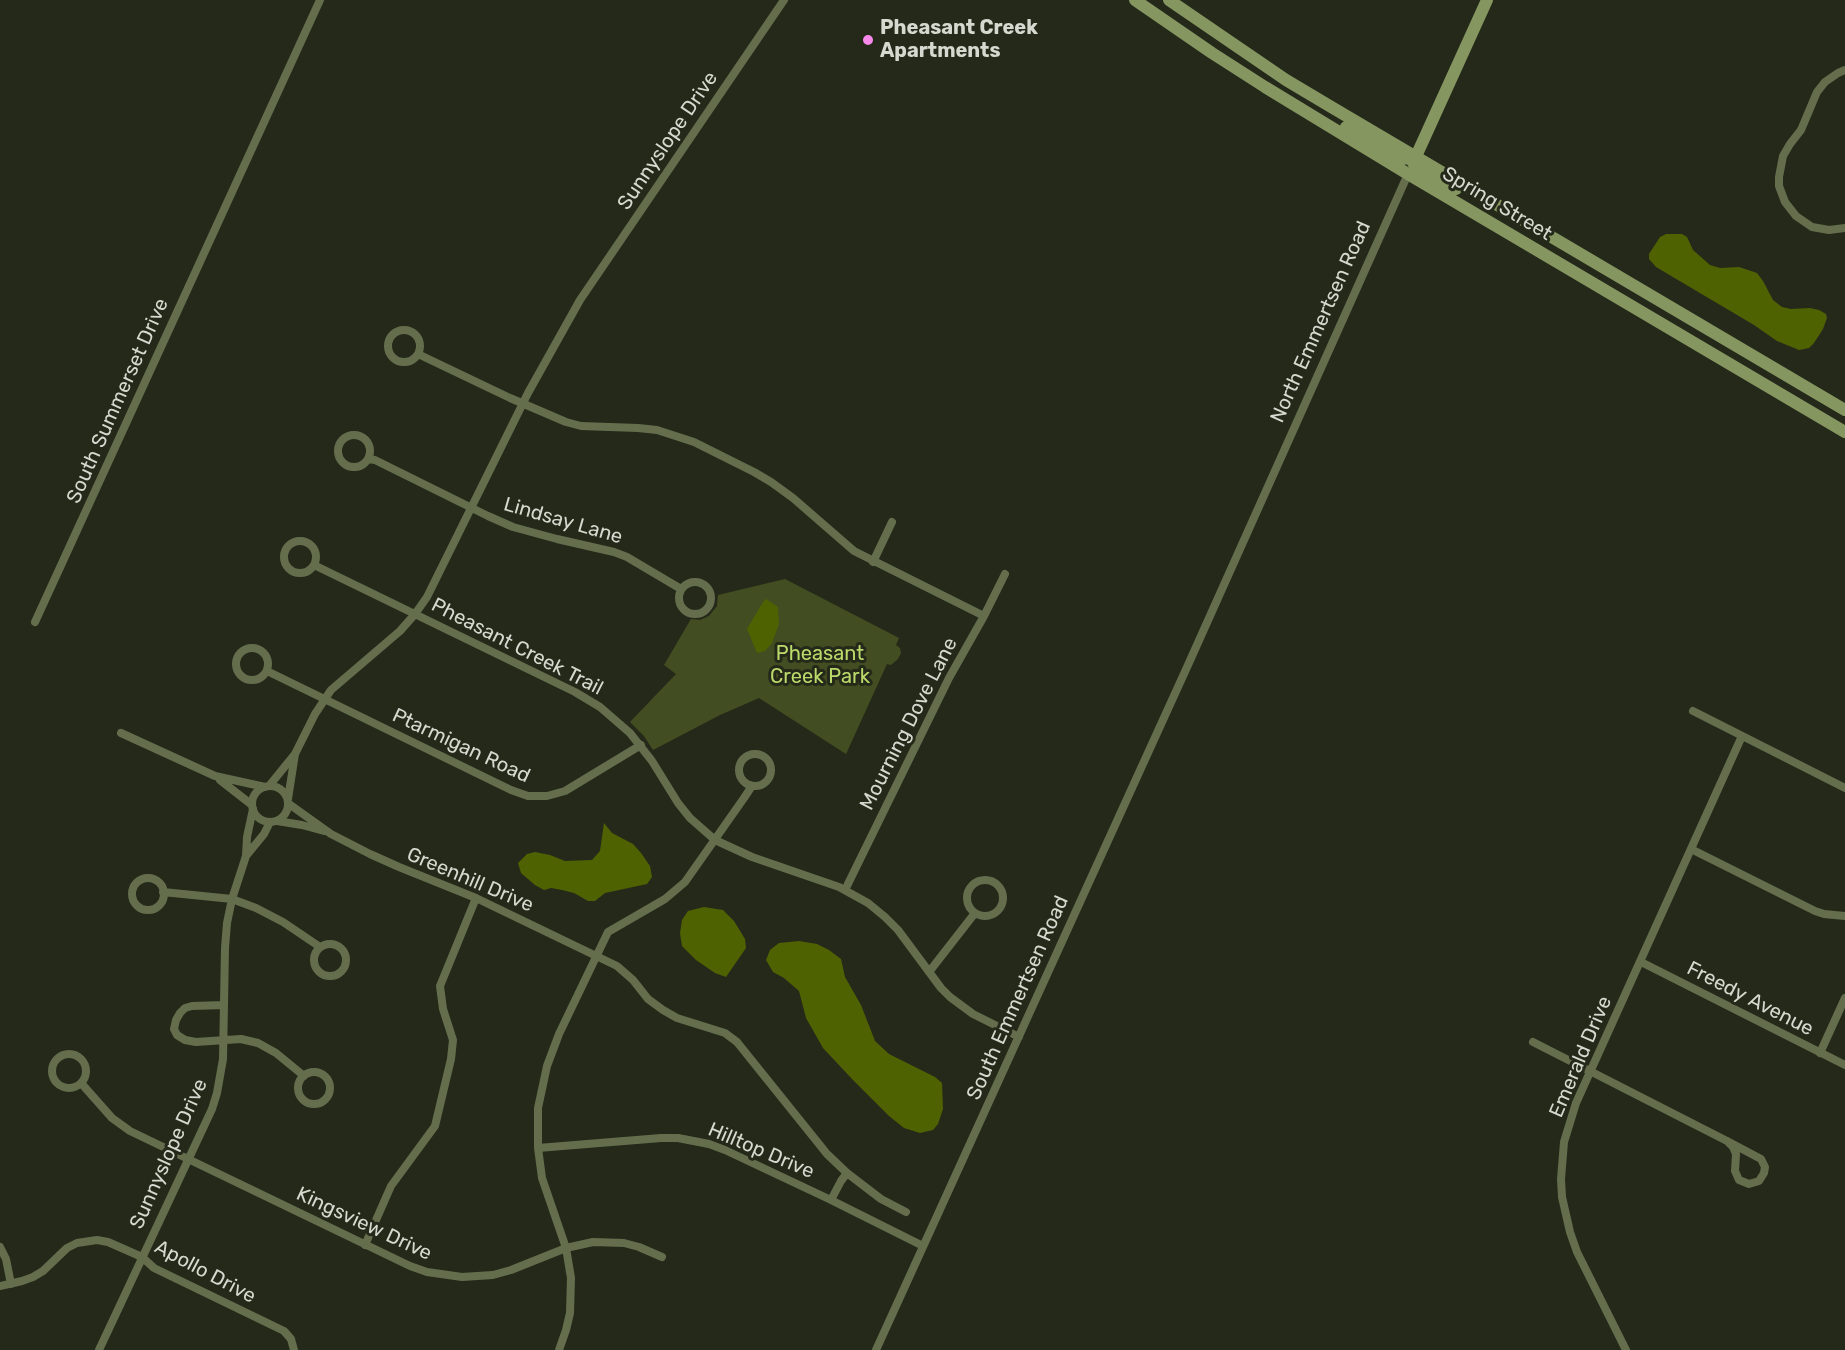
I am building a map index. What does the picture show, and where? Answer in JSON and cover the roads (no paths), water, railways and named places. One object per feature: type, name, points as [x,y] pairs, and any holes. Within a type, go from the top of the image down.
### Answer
[{"type":"main road","name":"Spring Street","points":[[1136,0],[1212,53],[1408,174],[1845,432]]},
{"type":"main road","name":"Spring Street","points":[[1169,0],[1229,42],[1333,108],[1845,410]]},
{"type":"main road","name":"North Emmertsen Road","points":[[1408,174],[1487,0]]},
{"type":"main road","points":[[1325,123],[1333,108]]},
{"type":"main road","points":[[1325,123],[1337,122],[1401,159],[1416,157]]},
{"type":"main road","points":[[1408,174],[1416,171],[1427,173],[1484,205],[1506,210],[1497,227]]},
{"type":"main road","points":[[1667,327],[1677,310]]},
{"type":"street","name":"South Summerset Drive","points":[[35,622],[320,0]]},
{"type":"street","name":"Sunnyslope Drive","points":[[295,754],[324,699],[341,681],[385,645],[415,614],[436,580],[522,403],[580,300],[784,0]]},
{"type":"street","points":[[1845,70],[1825,82],[1817,92],[1802,130],[1786,150],[1780,168],[1779,186],[1785,202],[1796,216],[1812,227],[1829,230],[1845,228]]},
{"type":"street","name":"North Emmertsen Road","points":[[1190,661],[1408,174]]},
{"type":"street","points":[[418,354],[547,415],[579,425],[657,430],[694,442],[754,471],[771,482],[854,551],[984,616]]},
{"type":"street","name":"Lindsay Lane","points":[[368,459],[375,460],[513,527],[627,557],[681,589]]},
{"type":"street","points":[[873,562],[892,522]]},
{"type":"street","name":"Pheasant Creek Trail","points":[[314,565],[589,699],[620,723],[640,745],[678,803],[699,826],[716,840],[739,852],[844,890],[868,903],[898,930],[940,988],[973,1014],[1019,1036]]},
{"type":"street","name":"Mourning Dove Lane","points":[[844,890],[949,678],[1005,574]]},
{"type":"street","name":"South Emmertsen Road","points":[[876,1350],[1190,661]]},
{"type":"street","name":"Ptarmigan Road","points":[[267,671],[511,790],[528,795],[547,796],[565,791],[640,745]]},
{"type":"street","points":[[1693,711],[1845,788]]},
{"type":"street","points":[[121,733],[215,776],[279,788],[284,791],[289,802]]},
{"type":"street","name":"Emerald Drive","points":[[1626,1350],[1569,1232],[1561,1179],[1564,1142],[1576,1102],[1742,736]]},
{"type":"street","points":[[252,807],[254,796],[267,786],[295,754]]},
{"type":"street","points":[[215,776],[252,807],[258,818],[273,822],[285,815],[289,802],[295,754]]},
{"type":"street","points":[[559,1350],[566,1330],[572,1278],[566,1248],[546,1191],[538,1148],[538,1108],[547,1066],[559,1034],[608,932],[679,888],[716,840],[750,785]]},
{"type":"street","name":"Greenhill Drive","points":[[289,802],[331,834]]},
{"type":"street","name":"Sunnyslope Drive","points":[[99,1350],[217,1094],[224,1059],[225,948],[232,899],[246,856],[252,807]]},
{"type":"street","name":"Sunnyslope Drive","points":[[246,856],[273,822]]},
{"type":"street","name":"Greenhill Drive","points":[[273,822],[302,825],[331,834],[399,867],[476,898],[617,966],[633,980],[648,999],[663,1010],[677,1018],[724,1032],[737,1042],[827,1154],[881,1199],[906,1212]]},
{"type":"street","points":[[1691,849],[1815,911],[1845,916]]},
{"type":"street","points":[[982,881],[994,883],[1002,891],[1000,908],[992,915],[975,913],[968,904],[972,887],[982,881]]},
{"type":"street","points":[[163,892],[232,899],[278,919],[320,947]]},
{"type":"street","points":[[365,1245],[391,1186],[435,1126],[451,1059],[453,1040],[443,1010],[440,986],[476,898]]},
{"type":"street","points":[[929,972],[975,913]]},
{"type":"street","name":"Freedy Avenue","points":[[1641,962],[1845,1065]]},
{"type":"street","points":[[1820,1053],[1845,998]]},
{"type":"street","points":[[224,1005],[185,1008],[176,1020],[174,1029],[177,1035],[185,1040],[196,1042],[241,1039],[258,1043],[276,1053],[304,1076]]},
{"type":"street","points":[[1533,1042],[1727,1141],[1761,1159],[1765,1167],[1759,1181],[1749,1184],[1739,1180],[1735,1171],[1736,1154],[1727,1141]]},
{"type":"street","points":[[71,1053],[81,1058],[86,1068],[81,1083],[70,1088],[59,1085],[51,1069],[56,1058],[71,1053]]},
{"type":"street","name":"Kingsview Drive","points":[[81,1083],[112,1118],[130,1131],[365,1245],[427,1272],[462,1277],[493,1275],[566,1248],[593,1242],[616,1242],[639,1247],[662,1257]]},
{"type":"street","name":"Hilltop Drive","points":[[538,1148],[661,1138],[694,1141],[725,1150],[923,1246]]},
{"type":"street","points":[[831,1200],[847,1173]]},
{"type":"street","name":"Apollo Drive","points":[[0,1286],[33,1277],[43,1271],[67,1248],[87,1240],[108,1242],[142,1257],[154,1268],[284,1331],[288,1334],[293,1347]]},
{"type":"street","points":[[0,1247],[6,1259],[11,1284]]},
{"type":"place","name":"Pheasant Creek Apartments","points":[[868,40]]},
{"type":"park label","name":"Pheasant Creek Park","points":[[820,666]]}]
